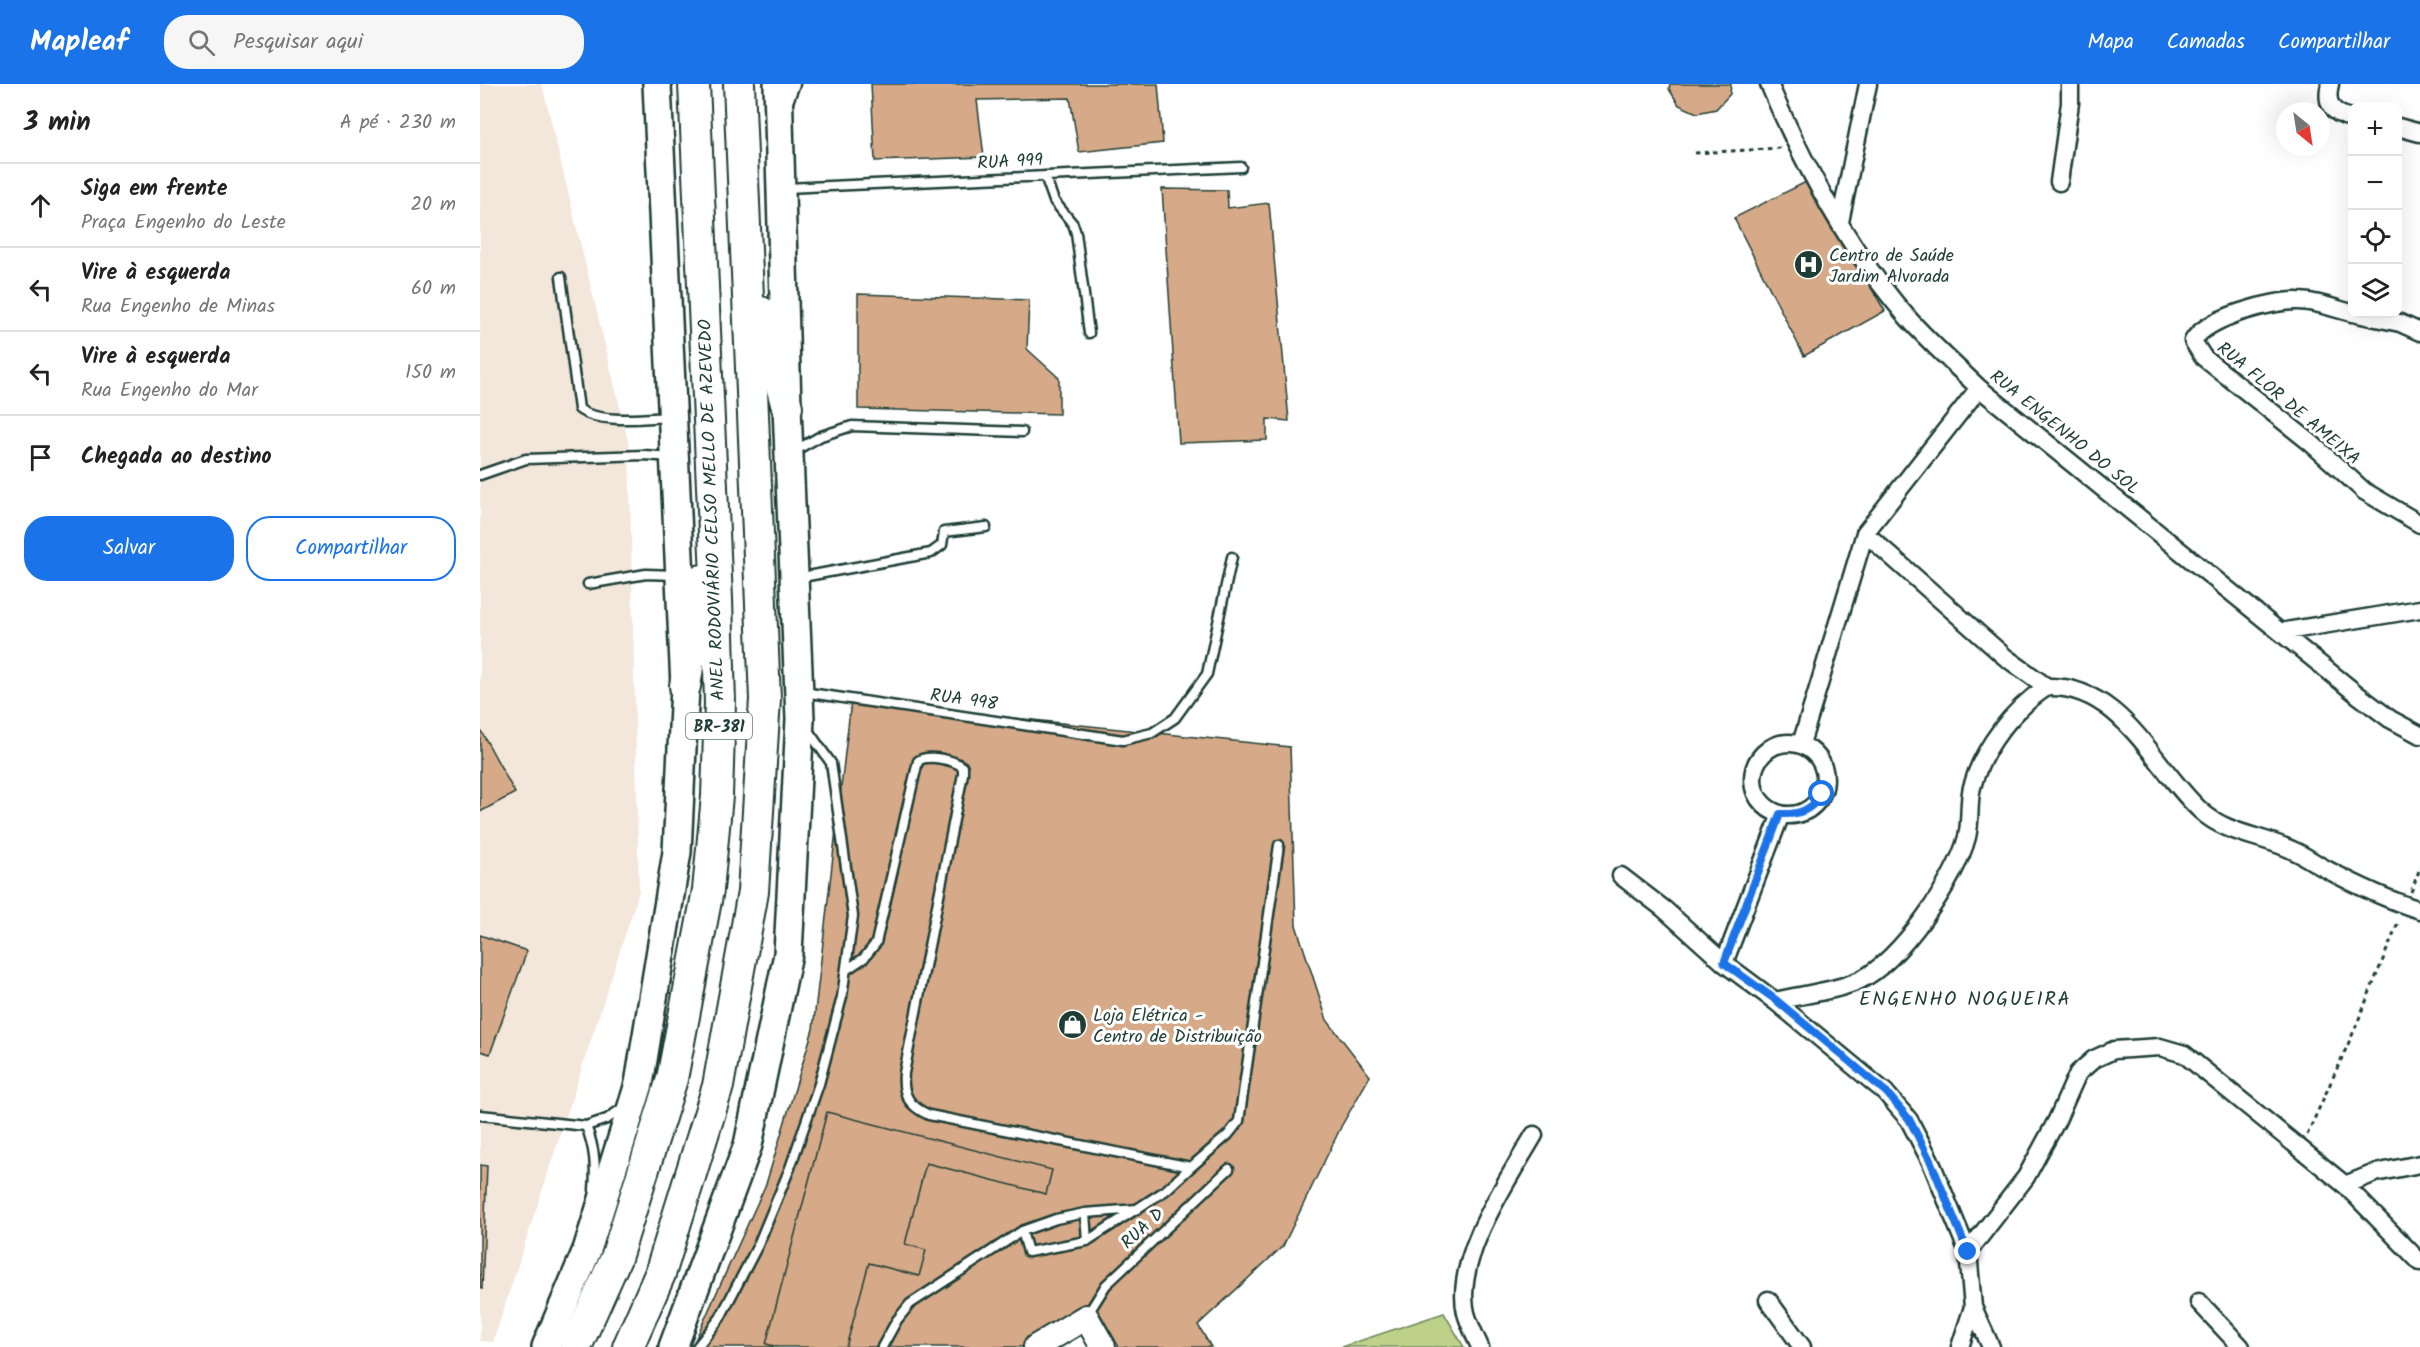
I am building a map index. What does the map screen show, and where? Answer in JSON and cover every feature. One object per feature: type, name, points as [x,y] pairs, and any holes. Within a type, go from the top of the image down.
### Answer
[{"type":"highway","name":"ANEL RODOVIÁRIO CELSO MELLO DE AZEVEDO","points":[[559,1340],[616,1258],[672,1079],[708,890],[717,796],[720,703],[694,84]]},
{"type":"highway","name":"BR-381","points":[[628,1347],[660,1274],[718,1086],[753,892],[765,699],[739,84]]},
{"type":"highway","points":[[746,261],[787,407]]},
{"type":"highway","points":[[685,686],[701,597],[711,497]]},
{"type":"main road","name":"ANEL RODOVIÁRIO CELSO MELLO DE AZEVEDO","points":[[559,1340],[639,1084],[677,852],[685,686],[657,84]]},
{"type":"main road","points":[[673,1347],[748,1145],[788,954],[800,719],[787,407],[781,119],[778,84]]},
{"type":"street","name":"RUA ENGENHO DO SOL","points":[[1769,84],[1796,147],[1840,222],[1870,270],[1907,318],[1979,388],[2390,720],[2420,735]]},
{"type":"street","points":[[1840,222],[1868,84]]},
{"type":"street","points":[[2058,182],[2070,103],[2070,84]]},
{"type":"street","points":[[2330,84],[2328,103],[2341,116],[2348,117]]},
{"type":"street","points":[[2402,128],[2420,133]]},
{"type":"street","name":"RUA FLOR DE AMEIXA","points":[[2348,311],[2300,300],[2257,307],[2198,332],[2193,341],[2203,357],[2311,443],[2364,491],[2420,524]]},
{"type":"street","points":[[2376,318],[2400,323],[2420,332]]},
{"type":"street","points":[[1801,744],[1865,533],[1979,388]]},
{"type":"street","points":[[1865,533],[2005,657],[2047,687]]},
{"type":"street","points":[[2280,632],[2420,609]]},
{"type":"street","points":[[1776,1000],[1858,981],[1882,967],[1902,947],[1942,888],[1967,838],[1972,788],[1988,750],[2026,701],[2047,687],[2066,687],[2083,692],[2118,715],[2202,812],[2237,832],[2274,842],[2296,851],[2324,868],[2413,908]]},
{"type":"street","points":[[1801,744],[1819,758],[1826,782],[1822,794],[1806,811],[1793,815],[1780,814],[1760,801],[1752,777],[1755,765],[1762,754],[1776,745],[1801,744]]},
{"type":"street","points":[[1724,963],[1780,814]]},
{"type":"street","points":[[1621,876],[1724,963],[1776,1000],[1886,1092],[1909,1119],[1930,1160],[1968,1252],[1973,1307],[1991,1347]]},
{"type":"street","points":[[1968,1252],[2025,1177],[2057,1120],[2078,1073],[2094,1059],[2114,1050],[2160,1047],[2184,1054],[2345,1185],[2420,1262]]},
{"type":"street","points":[[1480,1347],[1466,1311],[1467,1266],[1502,1191],[1534,1135]]},
{"type":"street","points":[[2345,1185],[2375,1173],[2420,1164]]},
{"type":"street","points":[[1768,1300],[1802,1347]]},
{"type":"street","points":[[2199,1302],[2241,1347]]},
{"type":"street","points":[[1960,1347],[1973,1307]]},
{"type":"street","points":[[1036,1347],[1086,1317],[1103,1347]]},
{"type":"lane","points":[[781,119],[795,84]]},
{"type":"lane","name":"RUA 999","points":[[781,188],[1241,166]]},
{"type":"lane","points":[[1045,176],[1054,201],[1073,224],[1076,233],[1089,333]]},
{"type":"lane","points":[[561,277],[579,409],[588,416],[639,419],[673,417]]},
{"type":"lane","points":[[789,454],[821,436],[852,426],[1022,432]]},
{"type":"lane","points":[[480,475],[526,459],[644,455],[675,458]]},
{"type":"lane","points":[[794,579],[931,553],[942,545],[944,532],[986,527]]},
{"type":"lane","name":"RUA 998","points":[[799,691],[1123,740],[1152,733],[1175,718],[1208,674],[1232,557]]},
{"type":"lane","points":[[588,584],[646,574],[679,575]]},
{"type":"lane","points":[[697,1347],[720,1318],[758,1245],[790,1168],[819,1084],[842,997],[853,916],[831,763],[800,719]]},
{"type":"lane","points":[[846,970],[864,958],[876,943],[918,761],[927,758],[957,763],[963,767],[963,774],[904,1073],[906,1096],[914,1108],[929,1115],[1191,1167]]},
{"type":"lane","points":[[1022,1231],[1028,1252],[1087,1241],[1166,1190],[1228,1135],[1239,1121],[1280,845]]},
{"type":"lane","points":[[480,1114],[586,1126],[607,1119],[628,1104],[639,1084]]},
{"type":"lane","points":[[586,1126],[594,1145],[596,1166],[591,1202]]},
{"type":"lane","name":"RUA D","points":[[1086,1317],[1106,1285],[1229,1169]]},
{"type":"lane","points":[[882,1347],[897,1320],[910,1304],[1022,1231],[1056,1219],[1085,1213],[1139,1209]]},
{"type":"lane","points":[[1085,1213],[1087,1241]]},
{"type":"lane","points":[[559,1340],[585,1224]]},
{"type":"path","points":[[1695,153],[1796,147]]},
{"type":"path","points":[[2301,1149],[2413,908],[2420,868]]},
{"type":"shaded area","points":[[480,84],[542,84],[629,445],[639,892],[493,1342],[480,1341]]},
{"type":"green space","points":[[1444,1313],[1464,1347],[1341,1347]]},
{"type":"building","points":[[871,84],[1158,84],[1163,143],[1079,152],[1070,98],[977,100],[984,157],[875,161]]},
{"type":"building","points":[[1670,84],[1731,84],[1730,94],[1716,109],[1697,113],[1679,105],[1669,89]]},
{"type":"building","name":"Centro de Saúde Jardim Alvorada","points":[[1808,181],[1885,311],[1804,356],[1734,218]]},
{"type":"building","points":[[1162,189],[1227,190],[1228,208],[1269,203],[1289,421],[1267,419],[1267,440],[1179,443]]},
{"type":"building","points":[[858,294],[1029,300],[1027,349],[1059,378],[1059,414],[858,409]]},
{"type":"building","name":"Loja Elétrica - Centro de Distribuição","points":[[851,701],[1290,747],[1296,925],[1327,1020],[1370,1076],[1342,1125],[1283,1246],[1198,1325],[1211,1347],[1119,1347],[1099,1312],[1021,1347],[692,1347],[766,1184],[813,1029]]},
{"type":"building","points":[[480,729],[515,793],[480,812]]},
{"type":"building","points":[[480,935],[527,951],[490,1054],[480,1051]]},
{"type":"building","points":[[827,1112],[1052,1170],[1046,1194],[926,1163],[905,1244],[926,1250],[919,1276],[869,1263],[846,1347],[778,1347],[766,1344]]},
{"type":"building","points":[[480,1165],[487,1166],[482,1289],[480,1288]]},
{"type":"place","name":"Centro de Saúde Jardim Alvorada","points":[[1808,265]]},
{"type":"place","name":"Loja Elétrica - Centro de Distribuição","points":[[1072,1025]]},
{"type":"district","name":"ENGENHO NOGUEIRA","points":[[1965,998]]},
{"type":"route","points":[[1822,794],[1806,811],[1793,815],[1780,814],[1724,963],[1776,1000],[1886,1092],[1909,1119],[1930,1160],[1968,1252]]}]
